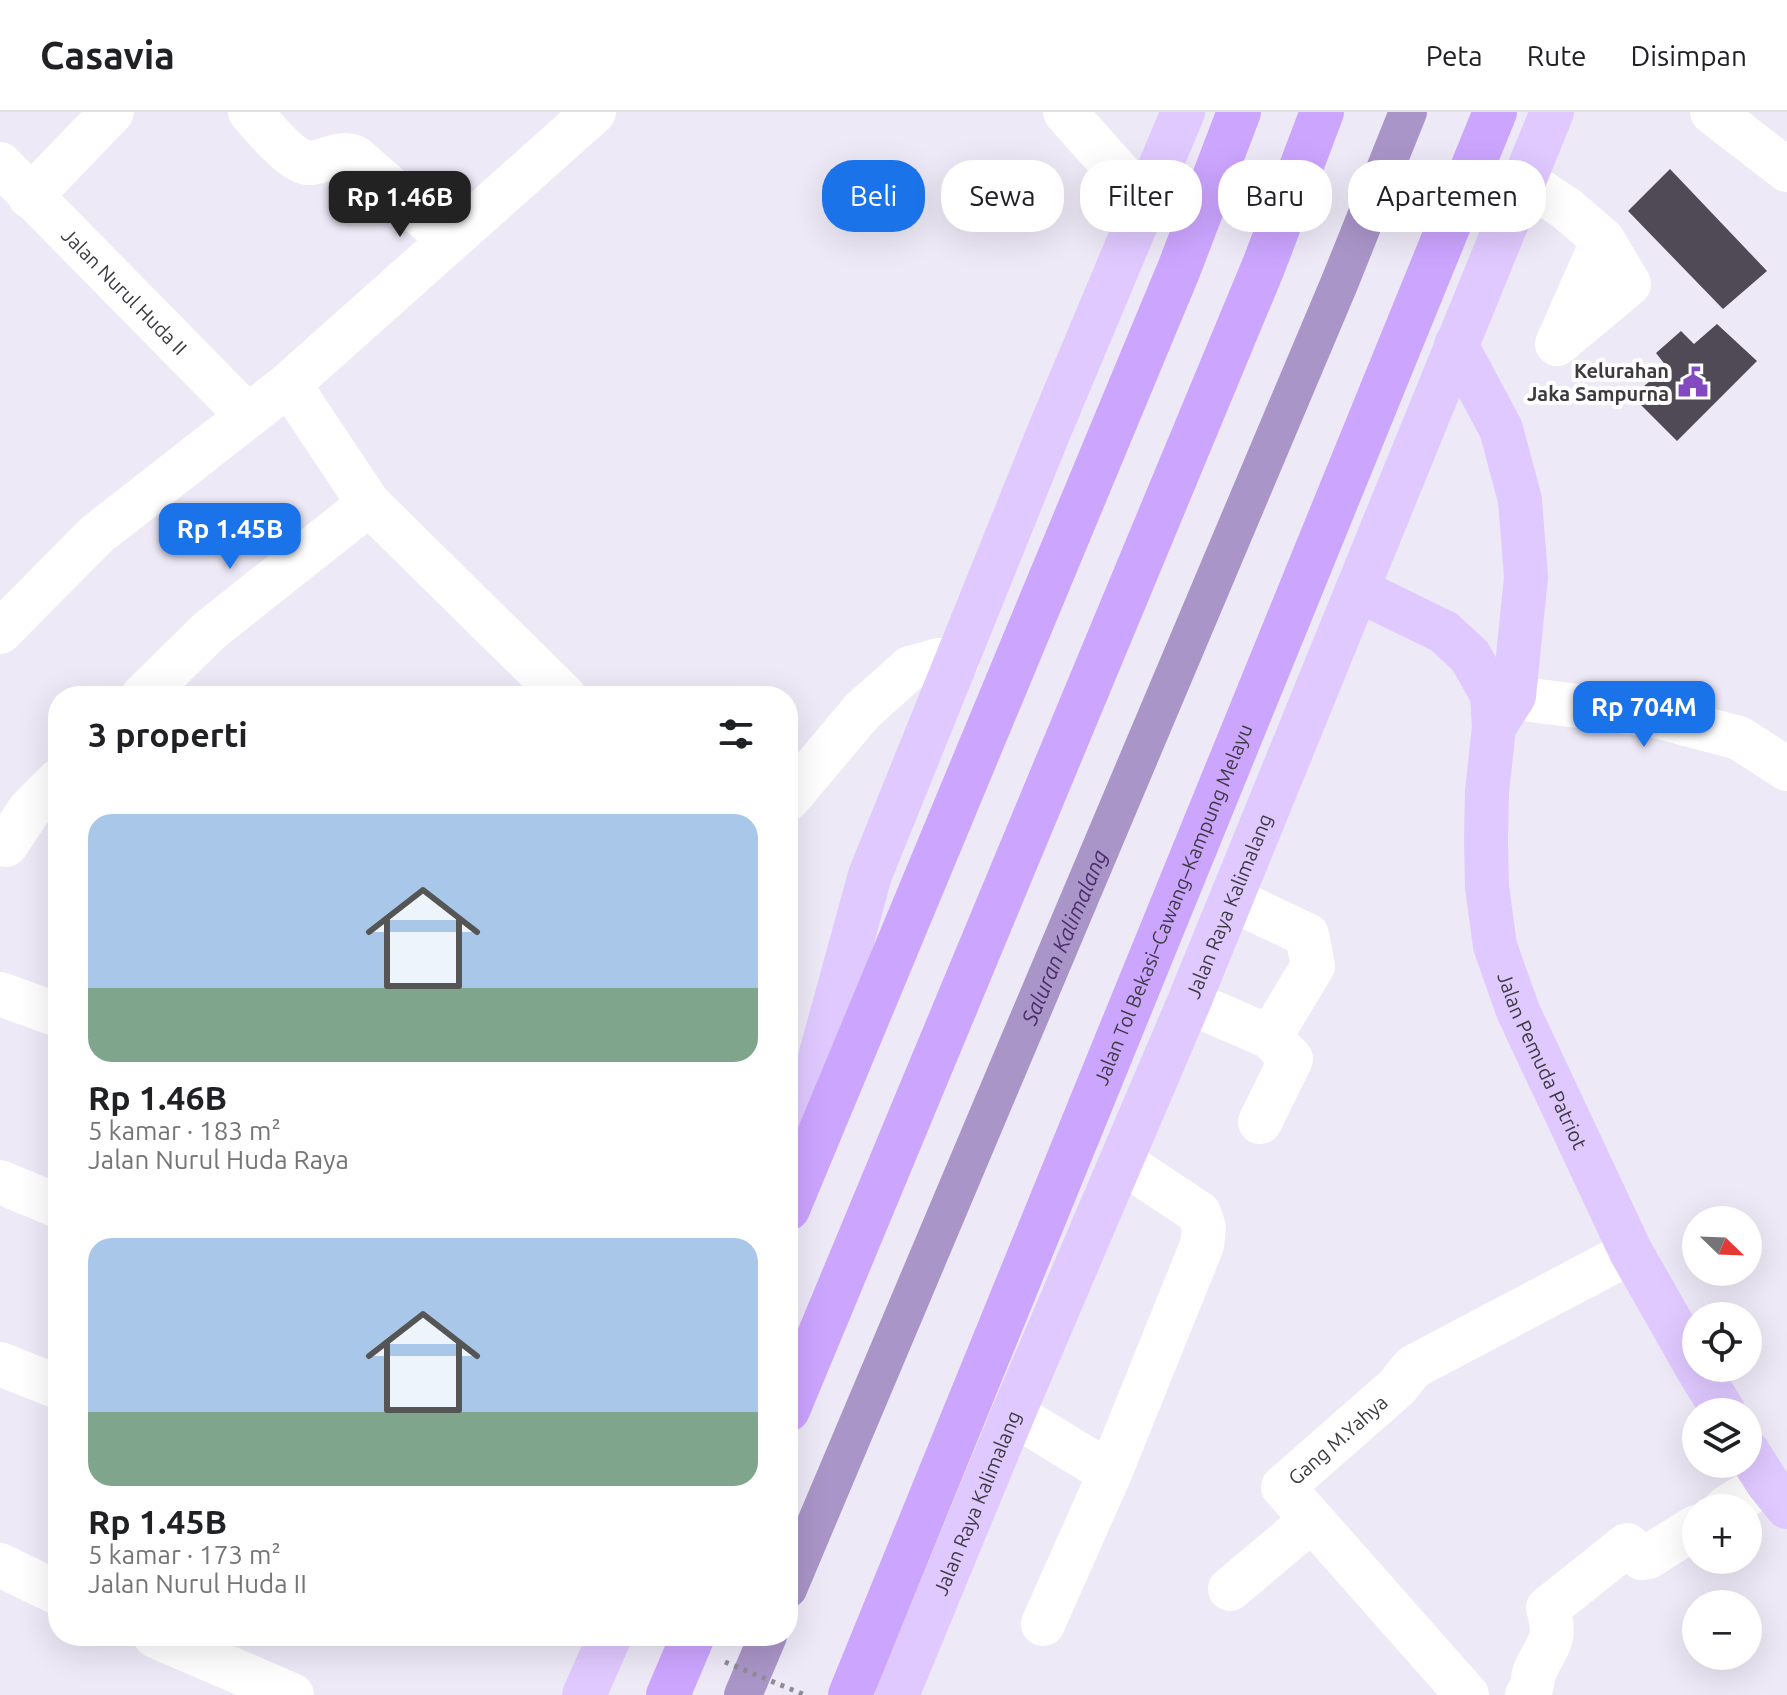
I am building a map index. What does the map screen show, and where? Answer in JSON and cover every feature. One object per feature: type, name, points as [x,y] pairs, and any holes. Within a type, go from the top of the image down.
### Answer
[{"type":"highway","points":[[798,1185],[1179,269],[1239,112]]},
{"type":"highway","points":[[798,1386],[1264,265],[1322,112]]},
{"type":"highway","name":"Jalan Tol Bekasi–Cawang–Kampung Melayu","points":[[850,1695],[1495,112]]},
{"type":"highway","points":[[668,1695],[703,1647]]},
{"type":"main road","points":[[1163,160],[1183,112]]},
{"type":"main road","name":"Jalan Raya Kalimalang","points":[[1532,160],[1552,112]]},
{"type":"main road","points":[[798,1137],[870,875],[1048,434],[1134,232]]},
{"type":"main road","name":"Jalan Raya Kalimalang","points":[[897,1695],[1189,1002],[1503,232]]},
{"type":"main road","name":"Jalan Pemuda Patriot","points":[[1456,345],[1501,429],[1520,500],[1526,577],[1500,706],[1487,792],[1487,887],[1495,946],[1518,1011],[1631,1252],[1682,1341]]},
{"type":"main road","points":[[1358,590],[1444,632],[1470,656],[1500,706]]},
{"type":"main road","points":[[584,1695],[606,1646]]},
{"type":"street","points":[[30,197],[112,112]]},
{"type":"street","points":[[250,112],[277,140],[306,163],[346,155],[356,158],[450,240]]},
{"type":"street","points":[[0,632],[96,535],[289,384],[594,112]]},
{"type":"street","points":[[1065,112],[1108,160]]},
{"type":"street","points":[[1712,112],[1785,165]]},
{"type":"street","name":"Jalan Nurul Huda II","points":[[0,164],[248,416]]},
{"type":"street","points":[[1546,195],[1603,240]]},
{"type":"street","points":[[289,384],[369,504],[554,686]]},
{"type":"street","points":[[153,686],[209,631],[369,504]]},
{"type":"street","points":[[798,787],[862,711],[910,668],[939,660],[957,661]]},
{"type":"street","points":[[1500,706],[1656,716],[1739,738],[1787,769]]},
{"type":"street","points":[[6,845],[30,809],[48,791]]},
{"type":"street","points":[[1231,899],[1307,935],[1313,966],[1270,1037]]},
{"type":"street","points":[[0,994],[48,1011]]},
{"type":"street","points":[[1189,1002],[1270,1037],[1291,1059],[1260,1122]]},
{"type":"street","points":[[1043,1624],[1110,1473],[1202,1245],[1204,1228],[1199,1213],[1122,1162]]},
{"type":"street","points":[[0,1182],[48,1202]]},
{"type":"street","name":"Gang M.Yahya","points":[[1467,1695],[1283,1487],[1397,1387],[1413,1367],[1631,1252]]},
{"type":"street","points":[[0,1364],[48,1383]]},
{"type":"street","points":[[1013,1414],[1110,1473]]},
{"type":"street","points":[[1746,1494],[1767,1480]]},
{"type":"street","points":[[1230,1589],[1312,1520]]},
{"type":"street","points":[[1527,1695],[1532,1690],[1534,1672],[1552,1639],[1553,1623],[1548,1608],[1627,1545],[1642,1558],[1648,1557],[1682,1536]]},
{"type":"street","points":[[0,1565],[48,1588]]},
{"type":"street","points":[[178,1646],[292,1695]]},
{"type":"path","points":[[703,1647],[805,1695]]},
{"type":"building","points":[[1670,169],[1767,271],[1723,309],[1628,211]]},
{"type":"building","name":"Kelurahan Jaka Sampurna","points":[[1717,324],[1757,361],[1677,441],[1632,396],[1667,367],[1656,353],[1681,331],[1694,344]]},
{"type":"waterway","name":"Saluran Kalimalang","points":[[798,1565],[1339,284],[1408,112]]},
{"type":"waterway","name":"Saluran Kalimalang","points":[[743,1695],[764,1646]]},
{"type":"place","name":"Kelurahan Jaka Sampurna","points":[[1693,382]]}]
